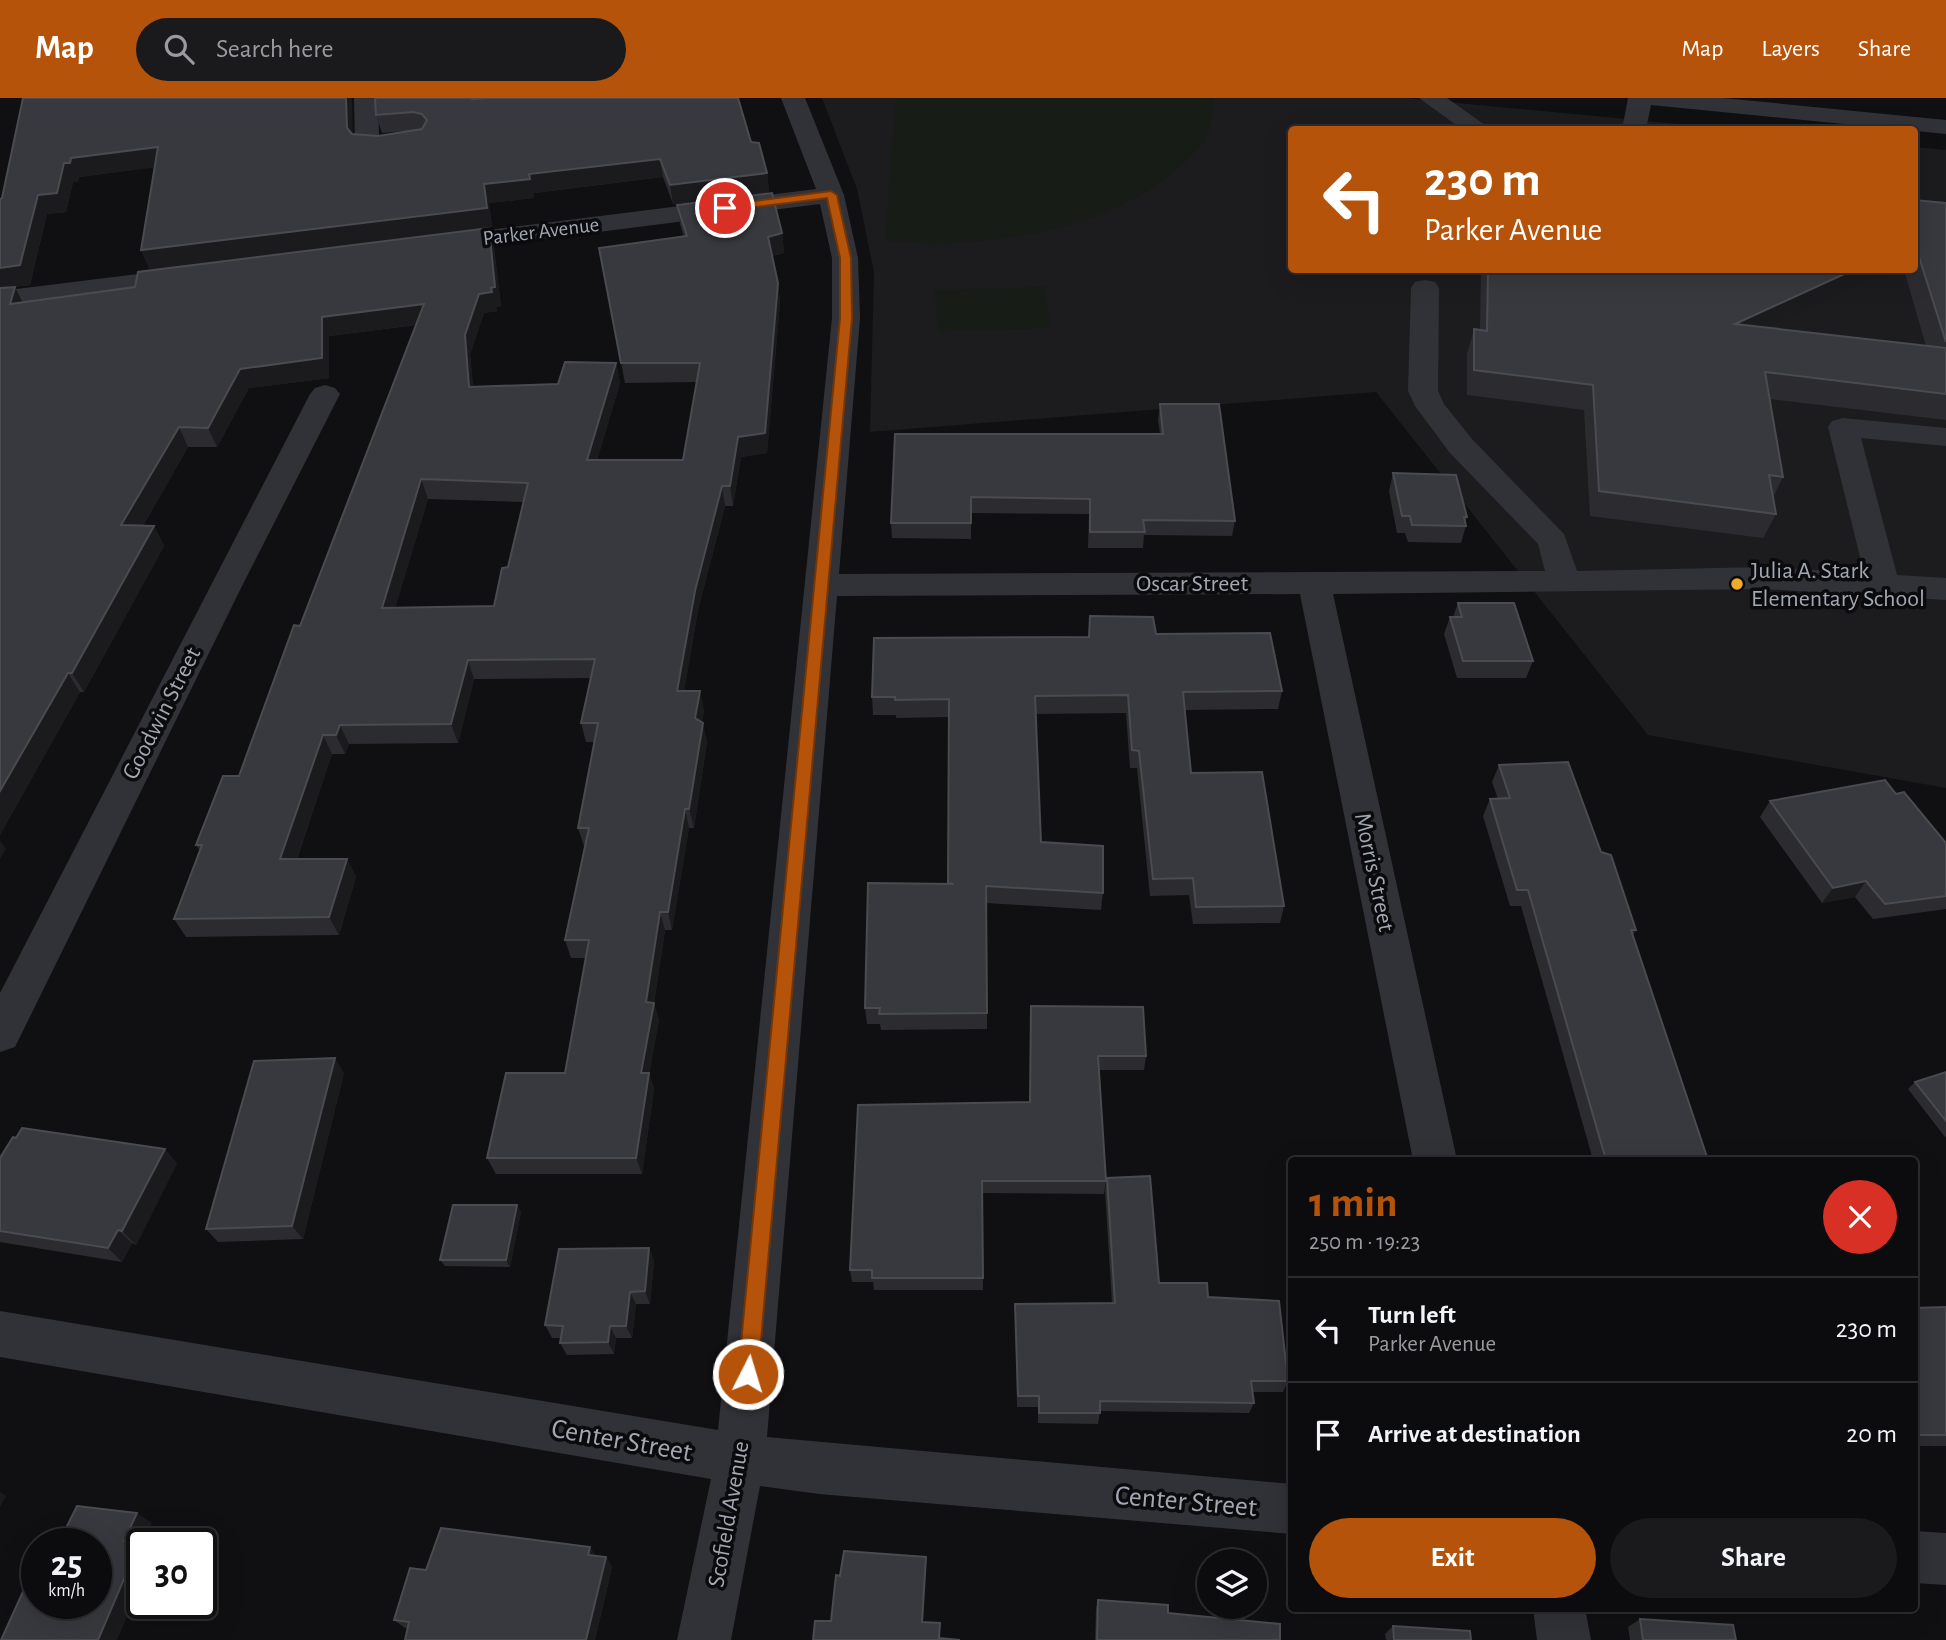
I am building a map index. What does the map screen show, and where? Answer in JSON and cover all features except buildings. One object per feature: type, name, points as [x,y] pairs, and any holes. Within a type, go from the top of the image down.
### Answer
[{"type":"street","points":[[366,98],[367,145],[418,140]]},
{"type":"street","name":"Scofield Avenue","points":[[704,1640],[740,1459],[846,318],[845,258],[831,195],[793,98]]},
{"type":"street","points":[[1431,98],[1474,126]]},
{"type":"street","points":[[1635,126],[1640,98]]},
{"type":"street","points":[[1651,98],[1946,127]]},
{"type":"street","name":"Parker Avenue","points":[[422,246],[831,195]]},
{"type":"street","points":[[0,299],[218,272]]},
{"type":"street","points":[[1425,288],[1423,391],[1461,446],[1553,541],[1564,582]]},
{"type":"street","name":"Goodwin Street","points":[[0,1034],[225,586],[325,394]]},
{"type":"street","points":[[1883,585],[1843,427],[1946,437]]},
{"type":"street","name":"Oscar Street","points":[[820,585],[1564,582],[1765,578],[1946,590]]},
{"type":"street","name":"Morris Street","points":[[1314,583],[1434,1157]]},
{"type":"street","name":"Center Street","points":[[0,1334],[740,1459],[819,1469],[1288,1509]]},
{"type":"street","points":[[1918,1557],[1946,1559]]},
{"type":"street","points":[[1560,1612],[1564,1640]]},
{"type":"shaded area","name":"Julia A. Stark Elementary School","points":[[822,98],[1405,98],[1699,126],[1288,126],[1288,273],[1918,273],[1918,147],[1946,150],[1946,788],[1648,735],[1376,392],[870,432],[874,272],[857,189]]},
{"type":"shaded area","points":[[896,98],[1214,98],[1209,130],[1201,146],[1170,175],[1121,205],[1066,226],[1009,238],[933,243],[885,241]]},
{"type":"shaded area","points":[[1045,287],[1050,328],[938,331],[935,290]]},
{"type":"place","name":"Julia A. Stark Elementary School","points":[[1737,584]]},
{"type":"route","points":[[725,208],[831,195],[845,258],[846,275],[846,318],[748,1374]]}]
